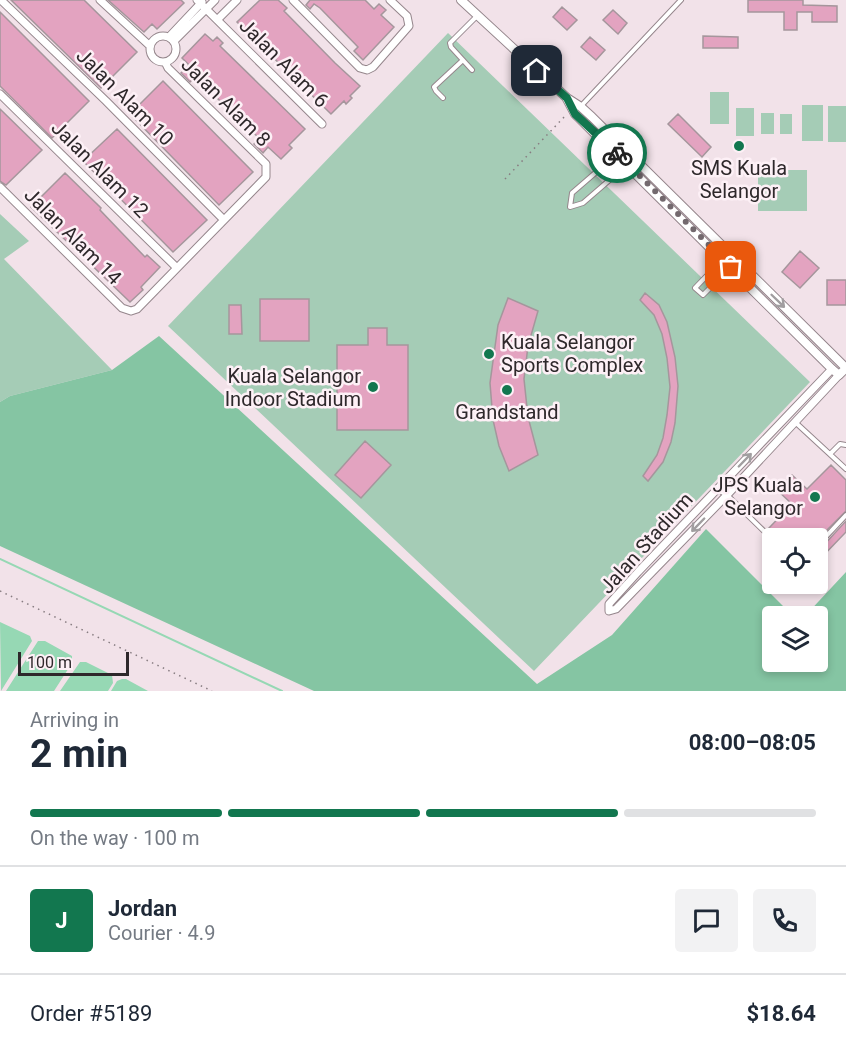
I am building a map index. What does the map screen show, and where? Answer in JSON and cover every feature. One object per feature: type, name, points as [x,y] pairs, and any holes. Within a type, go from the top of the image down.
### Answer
[{"type":"street","name":"Jalan Alam 10","points":[[1,0],[224,219]]},
{"type":"street","points":[[100,0],[150,46],[153,58],[165,62],[175,54],[176,45],[171,39],[157,37],[150,46]]},
{"type":"street","points":[[171,39],[202,3],[215,0]]},
{"type":"street","points":[[218,19],[237,0]]},
{"type":"street","points":[[293,0],[363,69],[373,67],[410,23],[407,16],[390,0]]},
{"type":"street","points":[[461,0],[567,98],[576,110],[730,260],[836,372]]},
{"type":"street","name":"Jalan Alam 6","points":[[202,3],[322,124]]},
{"type":"street","name":"Jalan Alam 8","points":[[165,62],[168,68],[266,164],[266,177],[224,219]]},
{"type":"street","name":"Jalan Alam 12","points":[[0,94],[177,268]]},
{"type":"street","name":"Jalan Alam 14","points":[[0,187],[122,308],[131,311],[137,309],[177,268]]},
{"type":"street","points":[[177,268],[224,219]]},
{"type":"street","points":[[730,260],[844,361]]},
{"type":"street","name":"Jalan Stadium","points":[[836,372],[717,489],[616,596],[608,606],[609,611],[616,609],[727,495],[794,422],[836,372],[844,361]]},
{"type":"lane","points":[[576,110],[681,0]]},
{"type":"lane","points":[[472,70],[450,43],[477,16]]},
{"type":"lane","points":[[443,98],[434,87],[463,60]]},
{"type":"lane","points":[[620,151],[572,192],[570,207],[584,204],[630,161]]},
{"type":"lane","points":[[730,260],[703,295],[695,288],[730,260]]},
{"type":"lane","points":[[794,422],[846,469]]},
{"type":"lane","points":[[830,454],[840,444],[846,445]]},
{"type":"lane","points":[[717,489],[727,495],[762,529]]},
{"type":"lane","points":[[828,534],[846,515]]},
{"type":"path","points":[[506,179],[576,110]]},
{"type":"path","points":[[0,591],[212,691]]},
{"type":"shaded area","name":"Kuala Selangor Sports Complex","points":[[448,33],[810,382],[534,671],[168,326]]},
{"type":"shaded area","points":[[710,92],[729,92],[729,124],[710,124]]},
{"type":"shaded area","points":[[802,105],[823,105],[823,141],[802,141]]},
{"type":"shaded area","points":[[828,106],[846,106],[846,142],[828,142]]},
{"type":"shaded area","points":[[736,108],[754,108],[754,136],[736,136]]},
{"type":"shaded area","points":[[761,113],[774,113],[774,134],[761,134]]},
{"type":"shaded area","points":[[780,114],[792,114],[792,134],[780,134]]},
{"type":"shaded area","points":[[758,170],[807,170],[807,211],[758,211]]},
{"type":"shaded area","points":[[0,214],[29,241],[4,259],[112,370],[10,396],[0,402]]},
{"type":"shaded area","points":[[159,336],[537,684],[612,635],[706,529],[762,585],[762,594],[771,594],[783,606],[762,606],[762,672],[828,672],[828,606],[814,606],[828,594],[846,572],[846,691],[314,691],[0,546],[0,402],[10,396],[112,370]]},
{"type":"shaded area","points":[[0,622],[30,636],[32,641],[1,691]]},
{"type":"shaded area","points":[[38,641],[45,641],[72,656],[72,663],[54,691],[6,691]]},
{"type":"shaded area","points":[[80,662],[86,662],[112,675],[113,683],[108,691],[60,691]]},
{"type":"shaded area","points":[[122,679],[148,691],[111,691],[117,681]]},
{"type":"building","points":[[11,0],[84,0],[137,52],[101,88]]},
{"type":"building","points":[[108,0],[181,0],[184,3],[157,29],[152,24],[144,32]]},
{"type":"building","points":[[260,0],[278,0],[287,8],[284,11],[360,86],[346,104],[344,101],[331,114],[237,22]]},
{"type":"building","points":[[310,0],[365,0],[374,9],[379,4],[386,10],[381,15],[394,27],[363,60],[354,51],[358,47],[320,8],[314,4],[310,9],[306,5]]},
{"type":"building","points":[[748,0],[803,0],[803,5],[837,6],[837,22],[812,22],[812,12],[797,12],[797,30],[784,30],[784,12],[748,12]]},
{"type":"building","points":[[562,7],[577,20],[567,30],[553,17]]},
{"type":"building","points":[[613,10],[627,23],[618,34],[603,20]]},
{"type":"building","points":[[0,12],[89,101],[52,138],[0,86]]},
{"type":"building","points":[[205,34],[213,41],[217,37],[223,43],[220,46],[305,129],[289,145],[292,148],[281,159],[268,147],[263,153],[254,144],[259,138],[195,77],[190,82],[181,73],[189,65],[182,58]]},
{"type":"building","points":[[703,36],[738,37],[738,48],[703,48]]},
{"type":"building","points":[[590,37],[605,50],[596,60],[581,47]]},
{"type":"building","points":[[163,81],[253,172],[219,205],[130,114]]},
{"type":"building","points":[[0,109],[42,150],[6,185],[0,181]]},
{"type":"building","points":[[678,114],[711,147],[702,157],[668,124]]},
{"type":"building","points":[[117,129],[207,220],[173,252],[83,161]]},
{"type":"building","points":[[65,173],[101,208],[100,210],[145,257],[147,255],[160,267],[141,287],[143,290],[130,302],[31,207]]},
{"type":"building","points":[[800,251],[819,268],[800,288],[782,272]]},
{"type":"building","points":[[827,280],[846,280],[846,305],[827,305]]},
{"type":"building","points":[[645,293],[659,305],[667,322],[675,357],[678,386],[671,442],[663,462],[648,481],[643,476],[657,455],[663,438],[670,387],[662,334],[654,315],[640,300]]},
{"type":"building","name":"Grandstand","points":[[508,298],[538,311],[528,346],[524,379],[528,417],[538,455],[509,471],[499,446],[493,420],[490,383],[498,325]]},
{"type":"building","points":[[260,299],[309,299],[309,341],[260,341]]},
{"type":"building","points":[[229,305],[241,305],[242,334],[229,334]]},
{"type":"building","name":"Kuala Selangor Indoor Stadium","points":[[368,328],[387,328],[387,345],[408,345],[408,430],[337,430],[337,345],[368,345]]},
{"type":"building","points":[[365,441],[391,465],[361,498],[335,475]]},
{"type":"building","name":"JPS Kuala Selangor","points":[[831,465],[846,480],[846,511],[828,529],[769,528],[792,504],[777,490],[792,475],[807,489]]},
{"type":"building","points":[[846,521],[846,532],[828,551],[828,540]]},
{"type":"waterway","points":[[0,559],[282,691]]},
{"type":"way so far","points":[[617,153],[731,267]]},
{"type":"place","name":"SMS Kuala Selangor","points":[[739,146]]},
{"type":"place","name":"Kuala Selangor Sports Complex","points":[[489,354]]},
{"type":"place","name":"Kuala Selangor Indoor Stadium","points":[[373,387]]},
{"type":"place","name":"Grandstand","points":[[507,390]]},
{"type":"place","name":"JPS Kuala Selangor","points":[[815,497]]},
{"type":"route","points":[[537,71],[567,98],[575,114],[617,153]]}]
